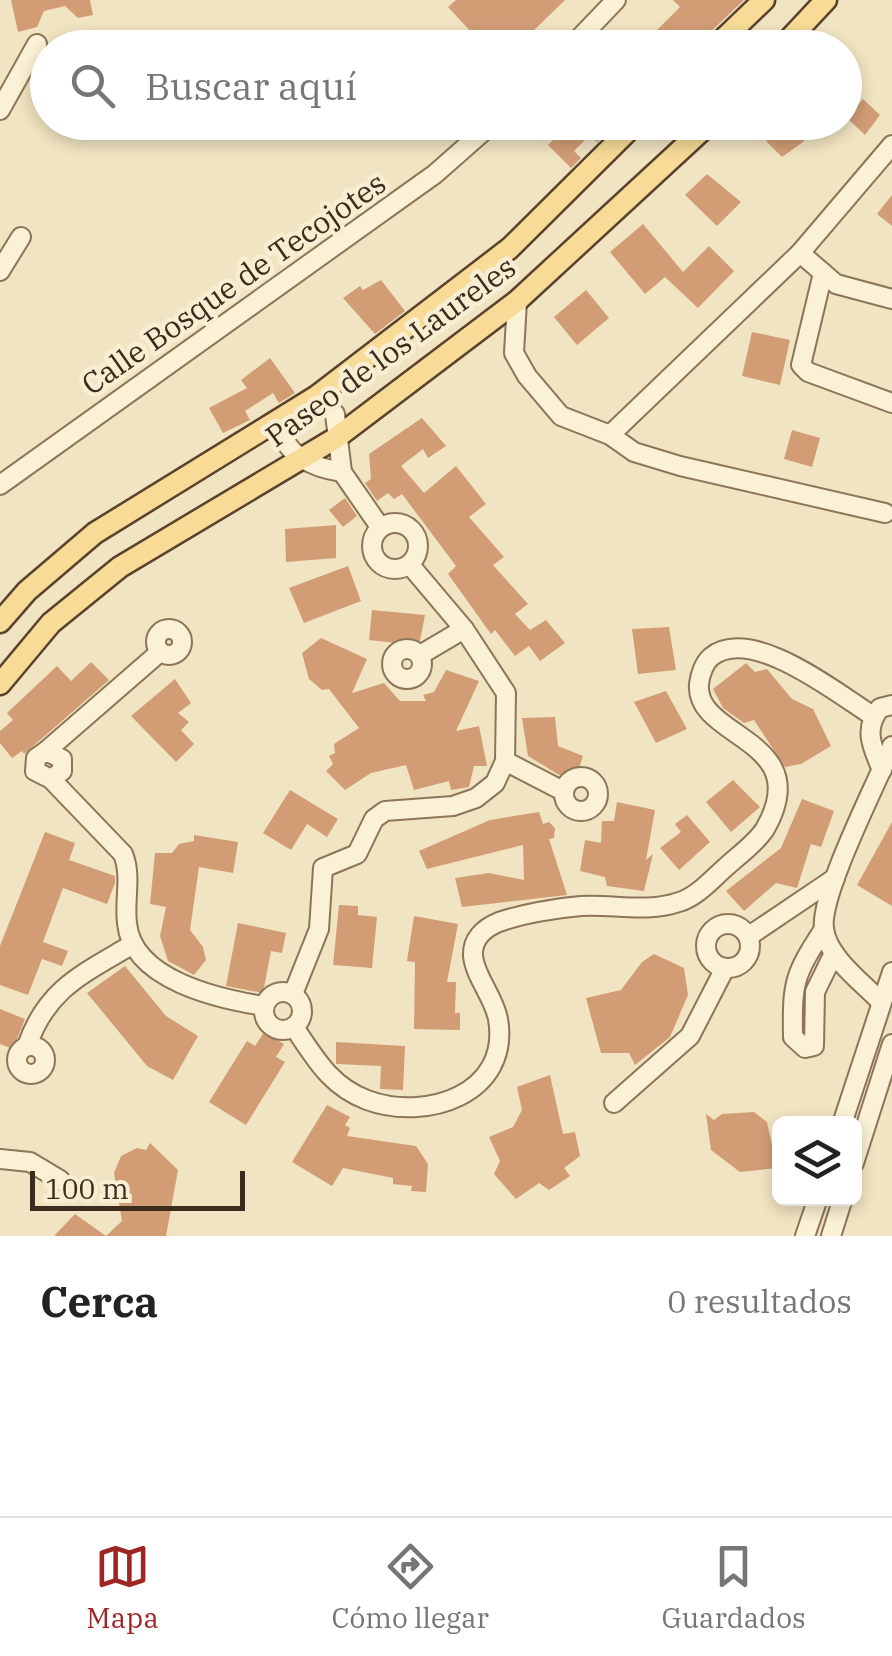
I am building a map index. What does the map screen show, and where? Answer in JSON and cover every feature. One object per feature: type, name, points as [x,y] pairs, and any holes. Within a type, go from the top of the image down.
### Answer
[{"type":"main road","points":[[733,30],[764,0]]},
{"type":"main road","points":[[798,30],[826,0]]},
{"type":"main road","name":"Paseo de los Laureles","points":[[0,622],[27,591],[96,533],[317,396],[510,248],[619,140]]},
{"type":"main road","name":"Paseo de los Laureles","points":[[0,684],[51,622],[120,567],[336,438],[517,301],[691,140]]},
{"type":"street","points":[[587,30],[616,0]]},
{"type":"street","points":[[0,110],[30,56]]},
{"type":"street","name":"Calle Bosque de Tecojotes","points":[[0,485],[435,174],[474,140]]},
{"type":"street","points":[[610,435],[800,253],[892,145]]},
{"type":"street","points":[[0,271],[21,236]]},
{"type":"street","points":[[800,253],[836,284],[892,299]]},
{"type":"street","points":[[824,273],[801,365],[808,372],[892,403]]},
{"type":"street","points":[[517,301],[514,353],[526,376],[561,416],[610,435],[634,452],[680,466],[886,513]]},
{"type":"street","points":[[317,396],[335,414],[342,472],[380,526]]},
{"type":"street","points":[[280,420],[285,443],[304,459],[322,469],[342,472]]},
{"type":"street","points":[[398,522],[414,531],[419,549],[410,565],[392,570],[376,560],[371,542],[380,526],[398,522]]},
{"type":"street","points":[[294,994],[319,929],[324,868],[357,854],[374,819],[386,811],[454,806],[476,798],[495,783],[505,761],[506,693],[464,629],[410,565]]},
{"type":"street","points":[[420,655],[464,629]]},
{"type":"street","points":[[294,1027],[327,1076],[352,1094],[383,1106],[421,1108],[452,1102],[478,1084],[493,1064],[500,1040],[498,1014],[473,958],[474,944],[482,932],[500,922],[579,906],[642,908],[680,902],[762,834],[775,809],[769,762],[760,747],[707,714],[698,695],[700,674],[710,658],[730,648],[755,650],[783,660],[874,716]]},
{"type":"street","points":[[160,652],[46,750],[58,754],[63,765],[52,779],[124,854],[126,925],[133,944],[165,974],[190,989],[264,1006]]},
{"type":"street","points":[[882,770],[871,744],[874,716],[880,708],[892,705]]},
{"type":"street","points":[[881,1002],[834,952],[824,929],[826,905],[836,878],[892,746]]},
{"type":"street","points":[[505,761],[563,792]]},
{"type":"street","points":[[749,936],[836,878]]},
{"type":"street","points":[[614,1104],[690,1036],[725,968],[744,962],[751,950],[749,936],[739,926],[725,924],[708,936],[708,956],[725,968]]},
{"type":"street","points":[[824,929],[796,970],[792,991],[794,1037],[797,1045],[805,1048],[814,1046],[818,1039],[815,992],[834,952]]},
{"type":"street","points":[[15,1053],[62,986],[133,944]]},
{"type":"street","points":[[845,1116],[892,972]]},
{"type":"street","points":[[264,1006],[270,996],[282,991],[294,994],[302,1004],[302,1016],[294,1027]]},
{"type":"street","points":[[264,1006],[272,1026],[294,1027]]},
{"type":"street","points":[[862,1138],[892,1044]]},
{"type":"street","points":[[0,1159],[30,1162],[60,1180]]},
{"type":"street","points":[[805,1236],[816,1206]]},
{"type":"street","points":[[812,1218],[833,1231],[841,1206]]},
{"type":"building","points":[[11,0],[90,0],[93,15],[78,18],[65,6],[44,11],[37,27],[18,32]]},
{"type":"building","points":[[456,0],[565,0],[534,30],[469,30],[448,7]]},
{"type":"building","points":[[673,0],[744,0],[712,30],[657,30],[680,7]]},
{"type":"building","points":[[862,100],[880,115],[865,135],[862,132]]},
{"type":"building","points":[[553,140],[585,140],[574,151],[581,158],[571,168],[548,145]]},
{"type":"building","points":[[767,140],[804,140],[782,157]]},
{"type":"building","points":[[707,174],[741,202],[717,226],[685,195]]},
{"type":"building","points":[[892,195],[892,226],[877,214]]},
{"type":"building","points":[[643,224],[683,272],[709,246],[734,271],[698,308],[665,277],[645,294],[610,252]]},
{"type":"building","points":[[381,280],[405,311],[375,334],[343,298],[360,286],[363,290]]},
{"type":"building","points":[[586,290],[609,318],[577,345],[554,317]]},
{"type":"building","points":[[752,332],[790,340],[780,385],[742,376]]},
{"type":"building","points":[[270,358],[295,393],[279,403],[273,393],[245,411],[250,420],[223,433],[209,408],[247,388],[241,380]]},
{"type":"building","points":[[422,418],[446,446],[428,458],[423,449],[401,466],[424,493],[456,466],[486,504],[469,517],[504,557],[493,565],[528,604],[515,614],[530,630],[546,620],[565,643],[540,661],[529,646],[515,656],[495,630],[491,634],[448,574],[456,566],[402,494],[394,499],[388,493],[377,501],[365,483],[371,479],[369,454]]},
{"type":"building","points":[[792,430],[820,438],[812,467],[784,459]]},
{"type":"building","points":[[345,498],[357,516],[343,527],[329,510]]},
{"type":"building","points":[[336,525],[336,558],[286,562],[285,529]]},
{"type":"building","points":[[348,566],[361,601],[304,623],[289,588]]},
{"type":"building","points":[[372,610],[425,615],[420,641],[413,645],[369,640]]},
{"type":"building","points":[[669,627],[676,670],[638,674],[632,629]]},
{"type":"building","points":[[321,638],[367,659],[352,693],[384,683],[400,701],[426,701],[423,695],[434,692],[446,670],[479,681],[456,731],[479,726],[487,766],[474,766],[469,787],[451,790],[449,781],[414,790],[406,765],[371,773],[345,790],[326,771],[333,764],[329,756],[335,753],[334,744],[359,728],[329,689],[322,690],[309,679],[302,653]]},
{"type":"building","points":[[91,662],[109,680],[24,754],[22,751],[12,758],[0,743],[0,731],[13,720],[7,713],[57,666],[71,681]]},
{"type":"building","points":[[746,663],[755,672],[767,669],[792,699],[813,709],[831,746],[801,764],[785,767],[754,720],[744,723],[723,708],[713,689]]},
{"type":"building","points":[[175,679],[191,703],[178,713],[189,722],[181,730],[194,744],[176,762],[131,716]]},
{"type":"building","points":[[666,691],[687,729],[656,743],[634,702]]},
{"type":"building","points":[[555,717],[558,746],[583,756],[574,784],[528,756],[522,718]]},
{"type":"building","points":[[733,780],[760,807],[731,832],[706,802]]},
{"type":"building","points":[[290,790],[338,819],[327,837],[307,824],[291,850],[263,833]]},
{"type":"building","points":[[802,799],[834,811],[821,847],[811,844],[797,888],[776,883],[744,911],[726,891],[781,848]]},
{"type":"building","points":[[617,802],[655,810],[646,860],[653,854],[644,891],[607,886],[605,877],[580,871],[585,840],[601,843],[602,821],[614,821]]},
{"type":"building","points":[[539,812],[543,824],[549,822],[555,828],[554,838],[549,839],[567,895],[462,907],[455,878],[489,873],[524,880],[523,845],[427,869],[419,851],[490,820]]},
{"type":"building","points":[[687,815],[710,842],[679,870],[660,848],[681,832],[675,824]]},
{"type":"building","points":[[892,822],[892,906],[857,885]]},
{"type":"building","points":[[45,832],[75,843],[69,860],[115,876],[115,883],[107,904],[63,888],[43,942],[68,951],[62,966],[42,959],[28,995],[0,985],[0,946]]},
{"type":"building","points":[[194,835],[238,842],[233,873],[199,867],[190,930],[203,947],[206,960],[194,975],[168,961],[160,936],[166,907],[150,904],[155,853],[172,853],[179,844],[194,841]]},
{"type":"building","points":[[339,905],[358,906],[358,915],[377,917],[372,968],[333,965]]},
{"type":"building","points":[[414,916],[458,924],[447,982],[456,982],[455,1013],[460,1013],[460,1030],[414,1029],[415,962],[407,961]]},
{"type":"building","points":[[238,923],[286,933],[282,953],[271,951],[263,993],[226,986]]},
{"type":"building","points":[[654,954],[684,968],[688,995],[670,1037],[635,1065],[629,1053],[601,1053],[586,998],[621,990],[642,962]]},
{"type":"building","points":[[125,966],[166,1016],[198,1036],[173,1080],[147,1066],[87,993]]},
{"type":"building","points":[[0,1009],[25,1019],[13,1049],[0,1044]]},
{"type":"building","points":[[264,1032],[284,1044],[276,1057],[285,1062],[246,1125],[209,1102],[247,1041],[255,1046]]},
{"type":"building","points":[[336,1042],[405,1046],[403,1090],[380,1089],[381,1066],[336,1064]]},
{"type":"building","points":[[550,1075],[563,1134],[575,1132],[580,1156],[564,1168],[570,1176],[549,1190],[539,1183],[516,1199],[494,1174],[500,1161],[489,1137],[513,1127],[522,1110],[517,1087]]},
{"type":"building","points":[[327,1105],[350,1117],[345,1125],[350,1128],[347,1136],[416,1146],[428,1164],[426,1192],[393,1184],[393,1178],[343,1168],[332,1186],[292,1162]]},
{"type":"building","points":[[754,1112],[767,1122],[772,1169],[740,1172],[711,1150],[706,1114],[714,1120],[722,1114]]},
{"type":"building","points":[[150,1143],[178,1170],[166,1236],[106,1236],[122,1221],[114,1173],[121,1156],[137,1148],[146,1150]]},
{"type":"building","points":[[75,1214],[106,1236],[54,1236]]}]
